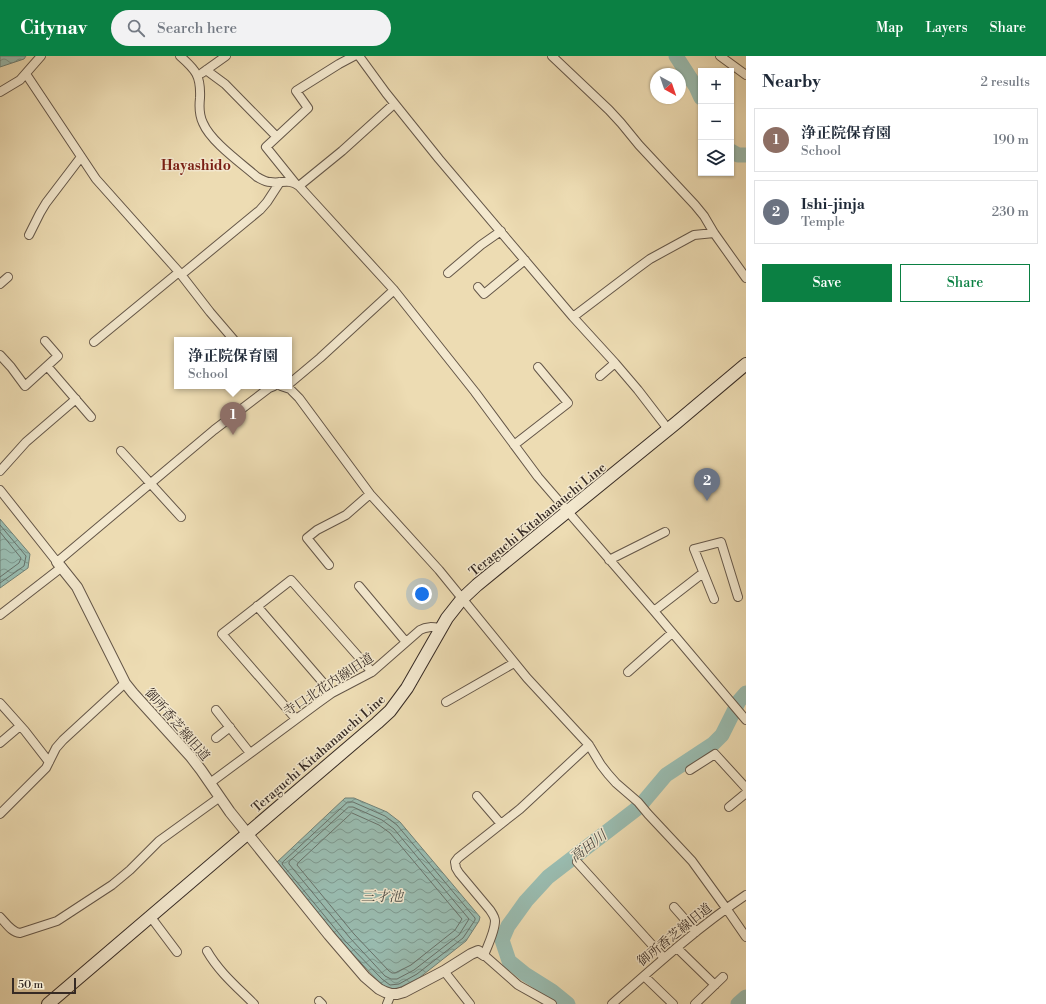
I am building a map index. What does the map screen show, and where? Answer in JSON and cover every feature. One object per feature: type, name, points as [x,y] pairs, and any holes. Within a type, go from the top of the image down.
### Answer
[{"type":"main road","name":"Teraguchi Kitahanauchi Line","points":[[48,1004],[377,723],[390,710],[407,688],[441,628],[454,609],[477,585],[746,364]]},
{"type":"street","points":[[0,92],[20,80],[41,56]]},
{"type":"street","points":[[180,56],[198,75],[200,115],[203,124],[216,142],[257,177],[269,182],[289,181],[297,184]]},
{"type":"street","points":[[198,75],[226,56]]},
{"type":"street","points":[[354,56],[296,91],[308,108],[276,136],[266,147],[297,184],[394,290],[475,392],[538,477],[746,720]]},
{"type":"street","points":[[359,56],[394,104],[439,159],[573,317],[616,362],[668,429]]},
{"type":"street","points":[[552,56],[621,123],[639,145],[696,205],[746,278]]},
{"type":"street","points":[[720,56],[746,75]]},
{"type":"street","points":[[206,70],[225,84],[276,136]]},
{"type":"street","points":[[26,74],[96,179],[180,273],[231,337]]},
{"type":"street","points":[[297,184],[342,151],[394,104]]},
{"type":"street","points":[[29,235],[46,203],[81,157]]},
{"type":"street","points":[[94,342],[260,210],[280,182]]},
{"type":"street","points":[[448,273],[481,245],[501,231]]},
{"type":"street","points":[[573,317],[650,259],[694,235],[714,233]]},
{"type":"street","points":[[478,287],[484,294],[525,260]]},
{"type":"street","points":[[0,284],[8,277]]},
{"type":"street","points":[[292,380],[320,358],[394,290]]},
{"type":"street","points":[[0,357],[11,367],[25,386],[58,356],[45,341]]},
{"type":"street","points":[[600,376],[616,362]]},
{"type":"street","points":[[47,366],[91,416]]},
{"type":"street","points":[[514,445],[568,403],[538,367]]},
{"type":"street","points":[[0,615],[150,483],[234,414],[268,389]]},
{"type":"street","points":[[290,389],[299,398],[370,494],[439,570],[540,693],[589,745],[608,774],[638,802],[692,861],[726,908],[746,895]]},
{"type":"street","points":[[0,471],[26,442],[76,399]]},
{"type":"street","points":[[121,451],[180,517]]},
{"type":"street","points":[[0,490],[59,564]]},
{"type":"street","points":[[329,565],[307,538],[317,530],[346,515],[370,494]]},
{"type":"street","points":[[609,560],[665,532]]},
{"type":"street","points":[[714,599],[694,549],[721,542],[738,597]]},
{"type":"street","name":"御所香芝線旧道","points":[[59,564],[77,587],[125,683],[191,757],[230,812],[329,935],[365,977],[379,989],[391,994]]},
{"type":"street","points":[[654,611],[703,573]]},
{"type":"street","points":[[296,718],[222,634],[291,580],[372,672]]},
{"type":"street","points":[[359,586],[406,642]]},
{"type":"street","points":[[257,606],[332,693]]},
{"type":"street","name":"寺口北花内線旧道","points":[[210,783],[296,718],[332,693],[372,672],[420,630],[431,626],[441,628]]},
{"type":"street","points":[[628,672],[672,633]]},
{"type":"street","points":[[446,702],[514,663]]},
{"type":"street","points":[[0,814],[46,768],[56,748],[63,740],[125,683]]},
{"type":"street","points":[[0,703],[49,762]]},
{"type":"street","points":[[216,710],[250,753]]},
{"type":"street","points":[[0,743],[20,726]]},
{"type":"street","points":[[216,738],[230,727]]},
{"type":"street","points":[[484,955],[494,927],[494,915],[459,873],[455,862],[520,808],[589,745]]},
{"type":"street","points":[[690,770],[715,754],[746,788]]},
{"type":"street","points":[[729,807],[746,793]]},
{"type":"street","points":[[477,796],[501,824]]},
{"type":"street","points":[[0,917],[15,932],[20,933],[57,921],[121,878],[159,842],[220,797]]},
{"type":"street","points":[[577,862],[664,958]]},
{"type":"street","points":[[674,907],[696,932]]},
{"type":"street","name":"御所香芝線旧道","points":[[612,1004],[664,958],[726,908],[746,938]]},
{"type":"street","points":[[150,916],[177,952]]},
{"type":"street","points":[[0,930],[7,924]]},
{"type":"street","points":[[677,948],[715,985]]},
{"type":"street","points":[[207,951],[221,971],[254,1004]]},
{"type":"street","points":[[387,1004],[391,994],[404,992],[478,951],[518,985],[552,1004]]},
{"type":"street","points":[[444,971],[470,1004]]},
{"type":"street","points":[[644,976],[673,1004]]},
{"type":"street","points":[[695,1004],[722,978]]},
{"type":"water","points":[[0,56],[26,56],[24,59],[0,67]]},
{"type":"water","points":[[0,519],[30,554],[28,568],[0,588]]},
{"type":"water","name":"三才池","points":[[345,798],[354,798],[387,812],[400,822],[480,917],[466,941],[419,978],[399,988],[390,989],[379,982],[343,944],[276,863]]},
{"type":"waterway","name":"高田川","points":[[676,56],[698,91]]},
{"type":"waterway","name":"高田川","points":[[734,153],[738,155],[746,155]]},
{"type":"waterway","name":"高田川","points":[[568,1004],[509,961],[502,940],[508,926],[526,901],[548,877],[639,807],[666,775],[713,744],[722,735],[739,701],[746,693]]},
{"type":"waterway","points":[[738,1004],[746,997]]},
{"type":"place","name":"浄正院保育園","points":[[233,435]]},
{"type":"place","name":"Ishi-jinja","points":[[707,501]]},
{"type":"district","name":"Hayashido","points":[[196,165]]}]
